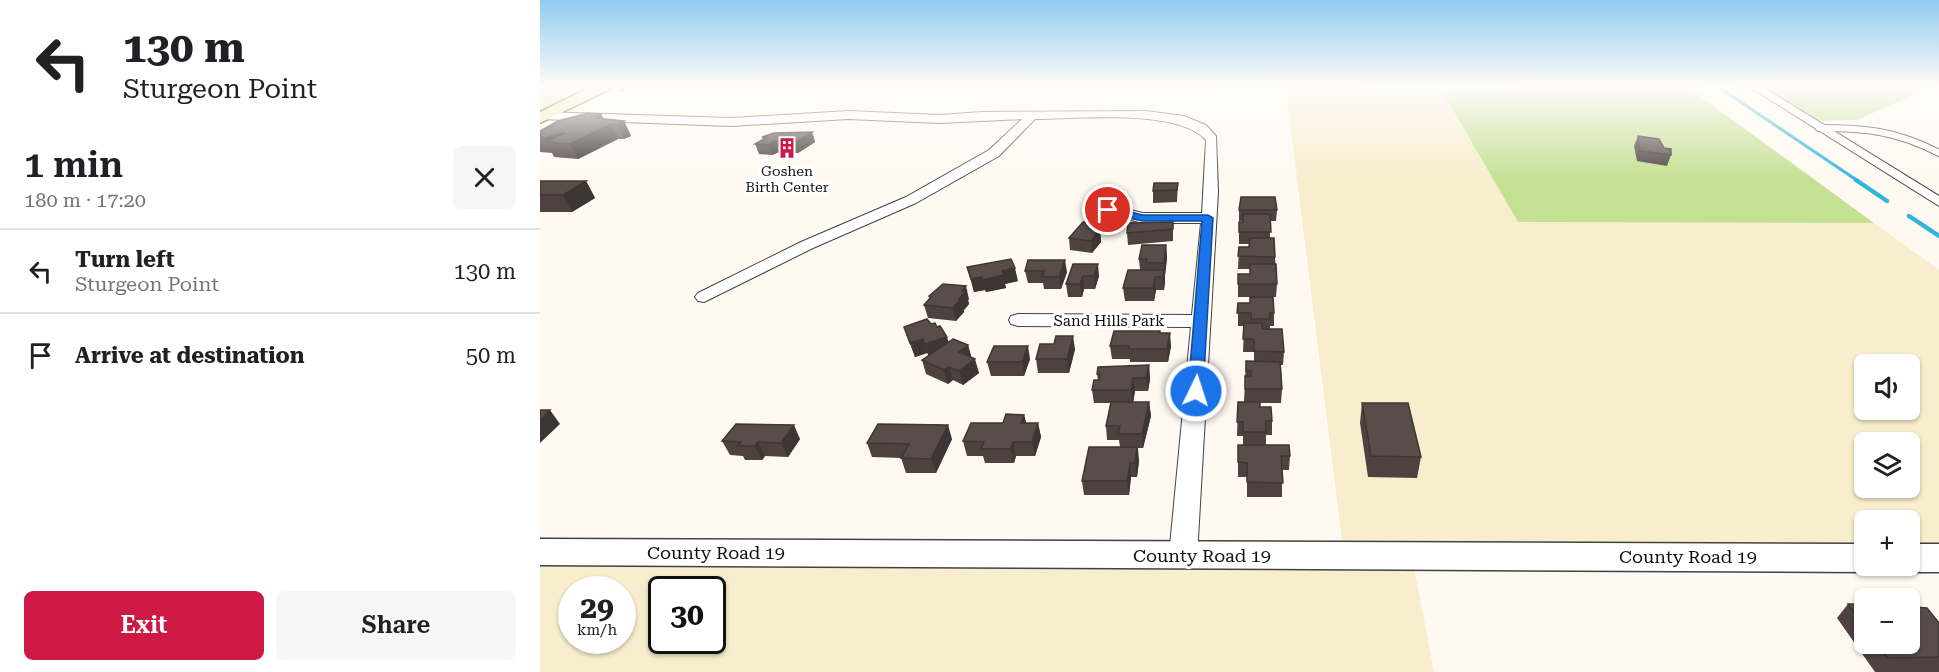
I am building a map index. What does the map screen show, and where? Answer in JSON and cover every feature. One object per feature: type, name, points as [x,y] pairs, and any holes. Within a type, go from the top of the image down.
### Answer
[{"type":"street","points":[[556,117],[731,122],[799,117]]},
{"type":"street","points":[[896,117],[979,117]]},
{"type":"street","points":[[704,297],[807,245],[911,200],[994,153],[1032,117]]},
{"type":"street","points":[[1162,117],[1180,120],[1202,128],[1212,139],[1211,192],[1183,555]]},
{"type":"street","points":[[1803,117],[1939,202]]},
{"type":"street","points":[[1108,210],[1143,218],[1208,218]]},
{"type":"street","name":"Sand Hills Park","points":[[1018,320],[1201,321]]},
{"type":"street","name":"County Road 19","points":[[540,552],[1854,558]]},
{"type":"street","points":[[1920,558],[1939,558]]},
{"type":"lane","points":[[1820,128],[1858,128],[1898,133],[1939,153]]},
{"type":"shaded area","points":[[1289,117],[1457,117],[1518,222],[1874,223],[1939,270],[1939,558],[1920,558],[1920,510],[1854,510],[1854,558],[1412,556],[1434,672],[540,672],[540,558],[1343,548]]},
{"type":"green space","points":[[1457,117],[1729,117],[1874,223],[1518,222]]},
{"type":"green space","points":[[1809,117],[1863,117],[1857,120],[1815,121]]},
{"type":"building","points":[[572,117],[597,117],[624,121],[611,124],[570,144],[546,142],[565,133],[540,137],[540,131],[558,121]]},
{"type":"building","points":[[812,132],[794,143],[775,141],[768,145],[755,144],[767,137],[762,137],[774,133]]},
{"type":"building","points":[[1638,136],[1659,139],[1664,148],[1671,149],[1671,155],[1640,151]]},
{"type":"building","points":[[540,181],[586,181],[563,195],[540,195]]},
{"type":"building","points":[[1154,183],[1178,183],[1177,190],[1153,191]]},
{"type":"building","points":[[1241,197],[1275,197],[1277,210],[1239,210]]},
{"type":"building","points":[[1243,214],[1270,214],[1271,232],[1239,232],[1239,222],[1243,222]]},
{"type":"building","points":[[1083,222],[1095,224],[1091,229],[1100,230],[1091,241],[1069,238]]},
{"type":"building","points":[[1173,222],[1173,229],[1127,233],[1128,223]]},
{"type":"building","points":[[1250,238],[1274,238],[1275,257],[1238,256],[1239,247],[1249,247]]},
{"type":"building","points":[[1142,245],[1166,245],[1164,263],[1146,263],[1147,259],[1139,259]]},
{"type":"building","points":[[1011,259],[1015,268],[1002,271],[1004,275],[983,280],[982,277],[971,279],[967,267]]},
{"type":"building","points":[[1028,260],[1065,260],[1059,277],[1042,277],[1044,271],[1025,271]]},
{"type":"building","points":[[1073,264],[1098,264],[1094,276],[1083,276],[1080,284],[1066,284]]},
{"type":"building","points":[[1250,264],[1276,264],[1277,284],[1238,284],[1238,274],[1250,274]]},
{"type":"building","points":[[1128,270],[1164,270],[1163,277],[1155,277],[1153,288],[1123,288]]},
{"type":"building","points":[[943,284],[966,286],[962,291],[966,291],[953,308],[924,305],[931,297],[929,296]]},
{"type":"building","points":[[1250,297],[1273,297],[1274,313],[1270,313],[1270,319],[1251,319],[1251,313],[1237,313],[1238,303],[1250,303]]},
{"type":"building","points":[[927,319],[931,324],[935,323],[937,327],[940,326],[947,337],[925,344],[923,339],[910,343],[904,327]]},
{"type":"building","points":[[1244,323],[1262,323],[1262,329],[1282,329],[1284,352],[1254,351],[1254,339],[1243,339]]},
{"type":"building","points":[[1114,331],[1170,333],[1167,349],[1128,349],[1129,346],[1110,346]]},
{"type":"building","points":[[1056,336],[1073,336],[1067,359],[1036,359],[1040,344],[1054,344]]},
{"type":"building","points":[[953,339],[968,345],[959,352],[975,359],[959,371],[949,367],[944,370],[922,360]]},
{"type":"building","points":[[994,346],[1028,346],[1022,362],[987,362]]},
{"type":"building","points":[[1246,361],[1280,362],[1282,389],[1245,389],[1245,376],[1251,376],[1251,371],[1246,371]]},
{"type":"building","points":[[1149,365],[1146,378],[1133,378],[1131,390],[1092,390],[1094,380],[1099,380],[1098,367]]},
{"type":"building","points":[[1111,402],[1149,402],[1142,434],[1118,434],[1120,426],[1106,426]]},
{"type":"building","points":[[1238,402],[1260,402],[1260,407],[1271,407],[1272,421],[1266,421],[1266,432],[1243,432],[1243,422],[1237,422]]},
{"type":"building","points":[[1362,403],[1408,403],[1421,457],[1371,456]]},
{"type":"building","points":[[540,410],[550,410],[540,420]]},
{"type":"building","points":[[1006,414],[1024,415],[1021,423],[1038,423],[1032,442],[1013,442],[1010,449],[981,449],[984,442],[963,441],[971,423],[1003,423]]},
{"type":"building","points":[[736,424],[794,425],[781,443],[758,442],[755,446],[737,446],[741,442],[722,441]]},
{"type":"building","points":[[878,424],[948,425],[931,459],[901,458],[909,444],[867,443]]},
{"type":"building","points":[[1238,445],[1289,445],[1290,456],[1281,456],[1283,483],[1247,482],[1247,463],[1238,462]]},
{"type":"building","points":[[1089,447],[1137,447],[1135,463],[1130,463],[1127,481],[1082,481]]},
{"type":"building","points":[[1848,604],[1854,604],[1854,612]]},
{"type":"building","points":[[1920,607],[1927,608],[1939,623],[1939,657],[1888,658],[1885,654],[1920,654]]},
{"type":"waterway","points":[[1764,117],[1858,181]]},
{"type":"waterway","points":[[1856,180],[1887,201]]},
{"type":"waterway","points":[[1909,216],[1939,236]]},
{"type":"place","name":"Goshen Birth Center","points":[[787,148]]},
{"type":"route","points":[[1108,210],[1143,218],[1208,218],[1196,391]]}]
